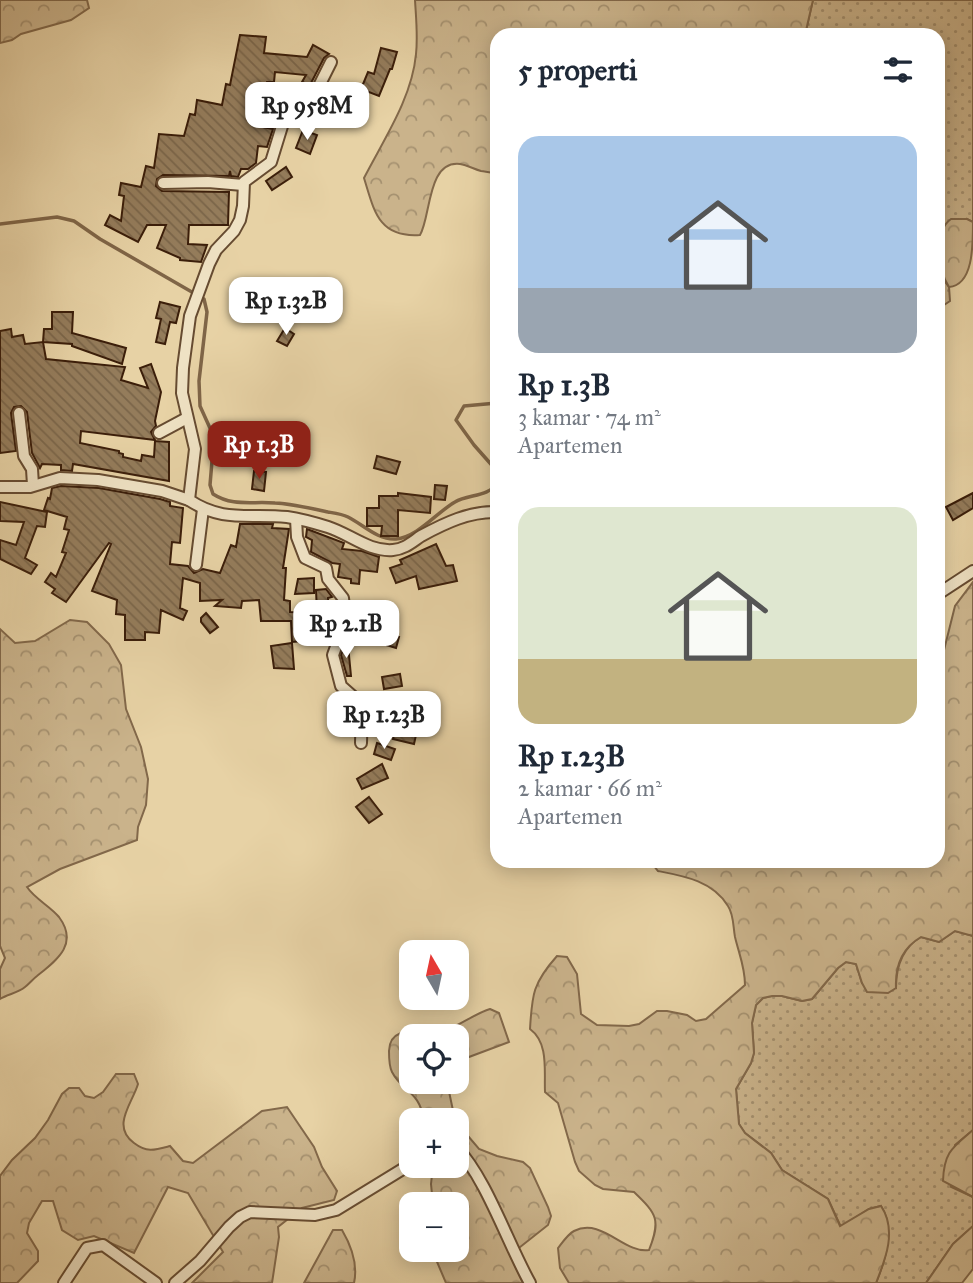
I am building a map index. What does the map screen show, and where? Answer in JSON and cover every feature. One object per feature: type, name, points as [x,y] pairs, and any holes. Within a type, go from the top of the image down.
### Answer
[{"type":"street","points":[[189,500],[195,449],[182,393],[193,304],[216,250],[234,231],[240,220],[245,181],[271,162],[283,122],[317,90],[331,62]]},
{"type":"street","points":[[163,183],[208,182],[243,185]]},
{"type":"street","points":[[19,413],[24,456],[32,469],[33,485]]},
{"type":"street","points":[[159,433],[187,418]]},
{"type":"street","points":[[0,487],[19,488],[60,478],[98,480],[163,491],[226,516],[296,519],[343,532],[370,547],[392,550],[402,549],[469,514],[490,512]]},
{"type":"street","points":[[196,565],[203,509]]},
{"type":"street","points":[[296,519],[297,537],[305,558],[326,568],[328,579],[343,598],[346,623],[339,626],[340,636],[333,655],[341,686],[362,708],[361,743]]},
{"type":"street","points":[[945,589],[973,571]]},
{"type":"street","points":[[469,1164],[530,1283]]},
{"type":"street","points":[[175,1283],[200,1261],[229,1227],[250,1212],[300,1216],[336,1210],[399,1171]]},
{"type":"street","points":[[64,1283],[88,1248],[94,1245],[103,1245],[156,1283]]},
{"type":"green space","points":[[0,0],[87,0],[89,8],[71,20],[0,43]]},
{"type":"green space","points":[[415,0],[813,0],[807,28],[490,28],[490,173],[460,164],[449,165],[441,171],[436,180],[420,235],[406,235],[386,227],[380,220],[364,178],[396,118],[409,86],[417,47]]},
{"type":"green space","points":[[813,0],[973,0],[973,222],[967,219],[945,274],[945,28],[807,28]]},
{"type":"green space","points":[[951,219],[967,219],[973,222],[972,253],[967,272],[957,285],[949,287],[945,280],[945,225]]},
{"type":"green space","points":[[945,282],[949,287],[950,301],[945,304]]},
{"type":"green space","points":[[973,582],[973,936],[955,931],[939,942],[921,937],[914,941],[904,952],[898,966],[896,988],[888,993],[867,992],[856,964],[846,962],[812,999],[802,1001],[782,996],[763,998],[756,1005],[752,1023],[754,1053],[736,1089],[739,1124],[745,1133],[771,1153],[782,1170],[828,1199],[840,1226],[869,1209],[881,1206],[886,1215],[889,1234],[886,1254],[876,1283],[569,1283],[560,1268],[558,1248],[572,1232],[584,1228],[594,1229],[631,1247],[649,1250],[656,1224],[648,1206],[634,1192],[603,1189],[579,1171],[558,1103],[545,1092],[543,1050],[530,1029],[533,998],[538,982],[557,956],[567,957],[577,974],[581,1014],[597,1025],[639,1024],[657,1011],[687,1015],[696,1021],[706,1019],[745,985],[731,913],[722,898],[706,885],[656,868],[945,868],[945,646],[955,606]]},
{"type":"green space","points":[[70,620],[87,622],[109,644],[121,665],[126,709],[141,747],[148,779],[146,805],[138,827],[137,840],[60,869],[27,887],[59,917],[65,927],[66,943],[58,957],[26,986],[0,999],[0,969],[5,958],[0,946],[0,629],[15,643],[35,641]]},
{"type":"green space","points":[[955,931],[973,936],[973,1130],[955,1145],[951,1187],[973,1197],[973,1226],[953,1244],[926,1283],[876,1283],[888,1244],[888,1224],[881,1206],[869,1209],[841,1227],[828,1199],[782,1170],[771,1153],[745,1133],[739,1124],[736,1089],[754,1053],[752,1023],[756,1005],[763,998],[782,996],[802,1001],[812,999],[846,962],[856,964],[862,983],[896,988],[899,966],[914,941],[921,937],[939,942]]},
{"type":"green space","points":[[490,1009],[499,1013],[509,1042],[469,1057],[469,1024],[459,1024]]},
{"type":"green space","points":[[399,1034],[399,1082],[389,1062],[391,1042]]},
{"type":"green space","points":[[116,1074],[134,1074],[138,1084],[125,1115],[124,1129],[127,1136],[147,1149],[170,1146],[183,1161],[193,1163],[262,1111],[287,1107],[314,1147],[322,1167],[337,1191],[334,1200],[302,1208],[278,1227],[272,1283],[192,1283],[223,1252],[188,1193],[168,1187],[134,1253],[94,1236],[78,1240],[62,1230],[53,1201],[42,1201],[29,1223],[27,1233],[38,1251],[38,1261],[17,1283],[0,1283],[0,1176],[35,1138],[62,1094],[69,1088],[79,1088],[85,1096],[94,1098],[103,1092]]},
{"type":"green space","points":[[412,1094],[450,1094],[452,1108],[421,1108]]},
{"type":"green space","points":[[973,1130],[973,1197],[943,1181],[945,1163],[950,1151]]},
{"type":"green space","points":[[469,1137],[479,1149],[523,1162],[530,1168],[551,1216],[548,1225],[510,1255],[523,1283],[446,1283],[437,1262],[469,1262],[469,1192],[432,1192],[432,1178],[469,1178]]},
{"type":"green space","points":[[973,1226],[973,1269],[962,1283],[926,1283],[953,1244]]},
{"type":"green space","points":[[333,1230],[342,1230],[349,1243],[355,1263],[354,1283],[304,1283]]},
{"type":"building","points":[[240,35],[266,37],[264,53],[307,57],[313,45],[329,54],[324,58],[310,85],[302,82],[306,75],[275,72],[274,82],[267,82],[262,100],[262,127],[273,129],[267,147],[258,146],[256,163],[248,169],[241,169],[238,177],[231,176],[230,171],[229,176],[163,175],[157,179],[156,186],[162,191],[229,192],[228,225],[189,225],[188,244],[207,245],[201,262],[180,260],[157,248],[166,225],[147,225],[138,242],[105,225],[110,215],[121,221],[124,196],[119,195],[121,183],[141,187],[146,166],[154,168],[159,134],[184,136],[190,114],[195,115],[197,100],[222,105],[226,84],[230,85]]},
{"type":"building","points":[[381,48],[397,52],[379,96],[361,89],[368,72],[374,74]]},
{"type":"building","points":[[303,130],[317,135],[310,154],[296,148]]},
{"type":"building","points":[[286,167],[292,177],[272,190],[266,181]]},
{"type":"building","points":[[160,302],[180,307],[176,323],[170,322],[165,344],[156,342],[161,319],[156,318]]},
{"type":"building","points":[[52,312],[73,312],[72,333],[126,348],[122,364],[72,344],[43,342],[44,329],[52,329]]},
{"type":"building","points":[[285,328],[294,334],[287,346],[277,341]]},
{"type":"building","points":[[11,329],[12,337],[23,335],[25,344],[43,342],[46,359],[125,367],[121,380],[148,388],[140,368],[151,364],[161,392],[156,426],[151,432],[155,440],[81,431],[80,443],[119,451],[123,457],[141,461],[142,455],[154,457],[155,441],[169,442],[169,481],[73,464],[72,471],[61,470],[61,465],[42,464],[40,468],[32,453],[27,412],[21,406],[14,407],[11,413],[16,451],[0,453],[0,331]]},
{"type":"building","points":[[377,456],[400,462],[396,474],[374,468]]},
{"type":"building","points":[[254,471],[266,472],[264,491],[252,489]]},
{"type":"building","points":[[435,485],[447,486],[445,500],[434,499]]},
{"type":"building","points":[[52,488],[99,488],[160,499],[170,502],[170,506],[183,508],[180,543],[172,542],[170,564],[188,566],[194,573],[203,569],[220,573],[231,545],[236,547],[240,524],[273,524],[272,528],[289,529],[283,568],[286,568],[284,600],[290,601],[290,612],[317,613],[316,590],[326,589],[332,597],[328,598],[329,616],[333,616],[330,639],[292,642],[291,621],[261,621],[259,600],[242,601],[241,608],[215,606],[222,600],[200,601],[200,583],[183,578],[180,608],[187,611],[183,620],[161,610],[159,633],[145,632],[145,640],[125,640],[125,615],[116,614],[117,600],[92,591],[111,544],[109,543],[66,602],[52,593],[55,589],[45,582],[51,573],[56,577],[66,553],[62,552],[69,530],[64,529],[67,517],[44,510]]},
{"type":"building","points":[[398,493],[431,497],[430,513],[398,510],[398,536],[381,536],[382,526],[367,526],[367,508],[379,508],[379,496],[398,496]]},
{"type":"building","points":[[973,493],[973,508],[953,520],[946,507]]},
{"type":"building","points":[[0,502],[47,512],[45,527],[37,526],[25,558],[37,565],[31,574],[0,559],[0,540],[16,545],[24,522],[0,521]]},
{"type":"building","points":[[307,529],[344,543],[342,549],[362,551],[379,557],[377,572],[360,570],[359,584],[351,583],[351,579],[338,577],[340,564],[332,563],[311,552],[312,540],[306,537]]},
{"type":"building","points":[[436,544],[446,566],[453,565],[457,581],[419,589],[416,576],[396,583],[390,568],[402,564],[400,560]]},
{"type":"building","points":[[314,578],[314,593],[295,594],[298,579]]},
{"type":"building","points":[[206,613],[218,627],[210,633],[201,622]]},
{"type":"building","points":[[386,633],[399,637],[396,648],[383,644]]},
{"type":"building","points":[[292,643],[294,669],[274,668],[271,646]]},
{"type":"building","points":[[345,645],[348,645],[351,676],[347,676],[341,655]]},
{"type":"building","points":[[400,674],[402,686],[384,689],[382,677]]},
{"type":"building","points":[[395,730],[416,735],[414,744],[393,739]]},
{"type":"building","points":[[377,743],[395,749],[391,760],[374,754]]},
{"type":"building","points":[[382,764],[388,778],[362,789],[357,779]]},
{"type":"building","points":[[369,797],[382,814],[369,823],[356,807]]},
{"type":"waterway","points":[[0,224],[57,217],[74,221],[204,299],[207,312],[199,381],[200,406],[214,437],[210,485],[213,494],[220,498],[235,502],[288,504],[338,514],[377,535],[396,539],[412,534],[460,499],[490,490]]},
{"type":"waterway","points":[[490,404],[464,406],[456,420],[490,463]]}]
